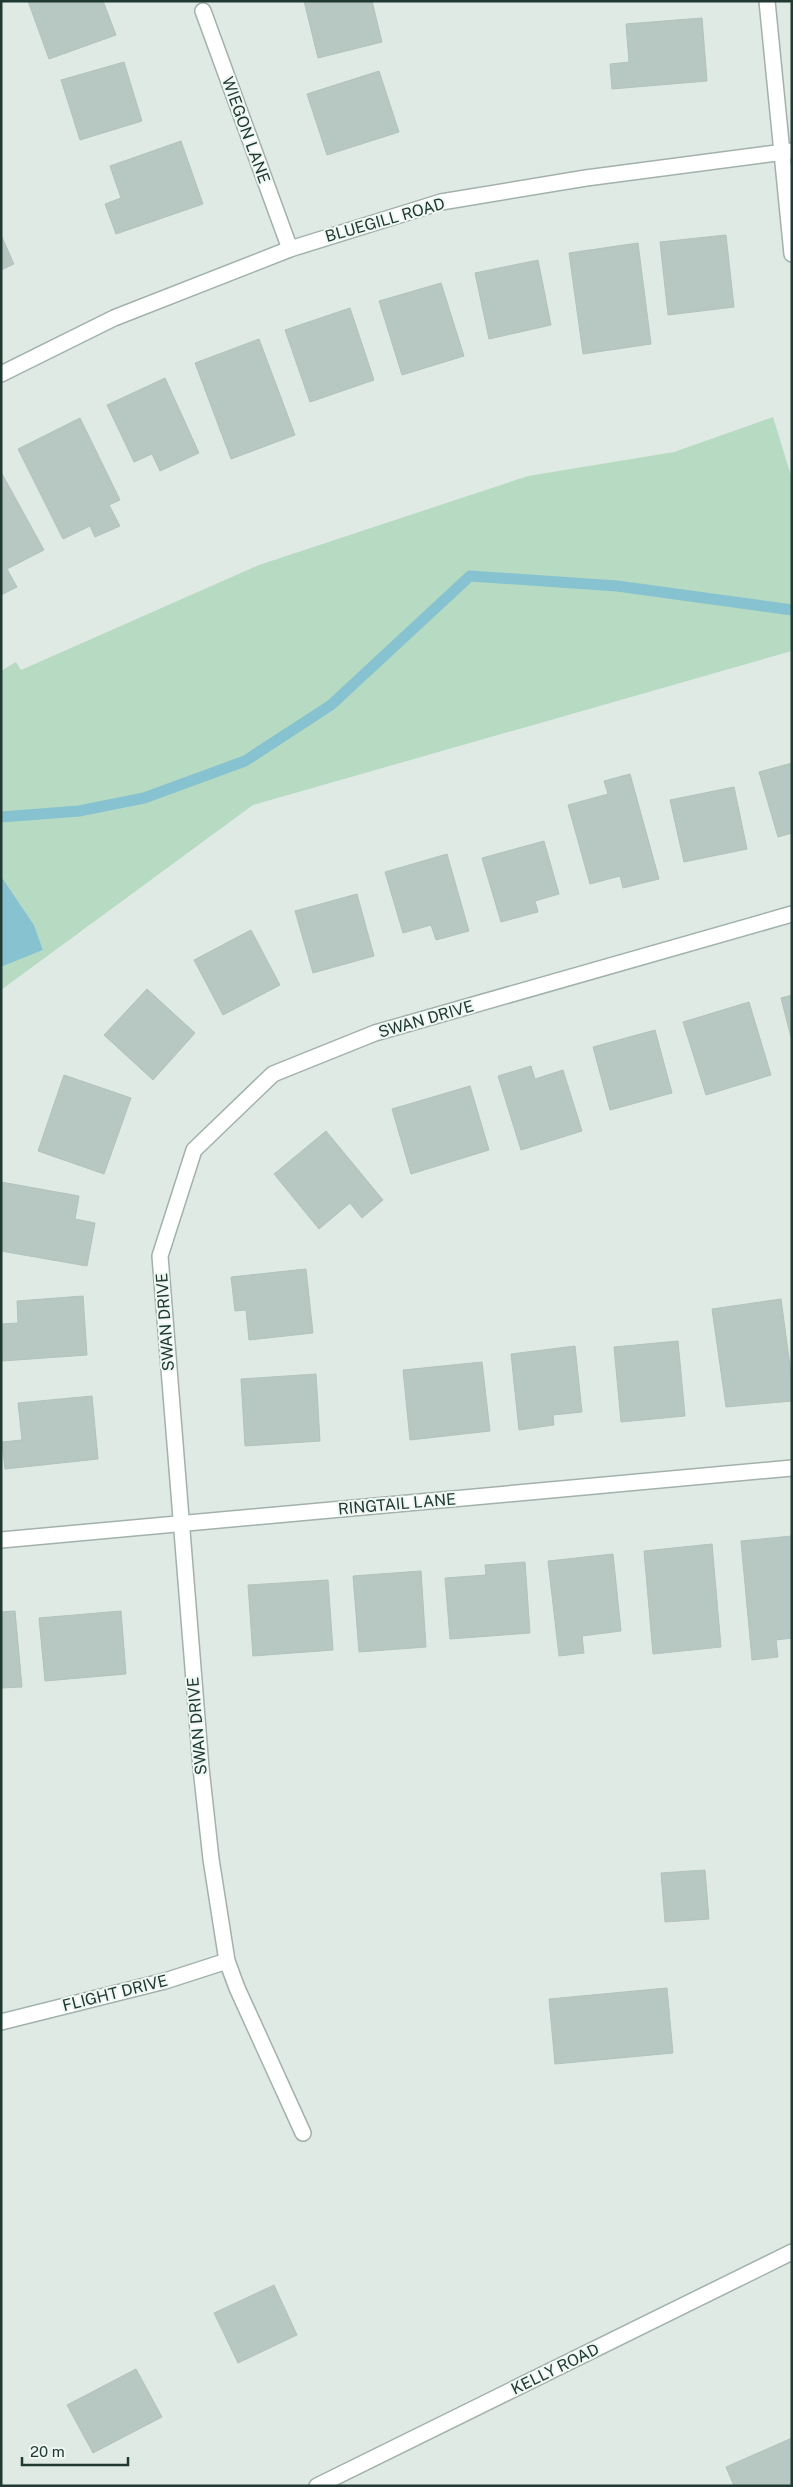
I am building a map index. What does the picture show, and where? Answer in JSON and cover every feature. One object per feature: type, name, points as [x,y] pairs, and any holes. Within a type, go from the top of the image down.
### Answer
[{"type":"street","points":[[767,1],[788,151],[792,254]]},
{"type":"street","name":"WIEGON LANE","points":[[203,11],[290,249]]},
{"type":"street","name":"BLUEGILL ROAD","points":[[1,374],[114,318],[290,249],[441,202],[586,178],[788,151]]},
{"type":"street","name":"SWAN DRIVE","points":[[303,2133],[237,1988],[227,1960],[211,1859],[201,1768],[180,1524],[160,1256],[194,1150],[273,1074],[375,1033],[792,914]]},
{"type":"street","name":"RINGTAIL LANE","points":[[1,1540],[792,1468]]},
{"type":"street","name":"FLIGHT DRIVE","points":[[1,2022],[165,1981],[227,1960]]},
{"type":"street","name":"KELLY ROAD","points":[[317,2486],[792,2252]]},
{"type":"green space","points":[[773,417],[792,479],[792,651],[253,805],[1,990],[1,967],[43,950],[34,925],[1,876],[1,671],[16,662],[21,670],[259,565],[528,476],[674,452]]},
{"type":"water","points":[[1,876],[34,925],[43,950],[1,967]]},
{"type":"building","points":[[28,1],[103,1],[116,35],[49,59]]},
{"type":"building","points":[[304,1],[372,1],[382,42],[318,58]]},
{"type":"building","points":[[702,18],[707,81],[612,89],[610,64],[629,62],[626,24]]},
{"type":"building","points":[[124,62],[142,121],[80,140],[61,80]]},
{"type":"building","points":[[379,71],[399,132],[327,155],[307,94]]},
{"type":"building","points":[[181,141],[203,204],[116,234],[105,204],[121,198],[110,166]]},
{"type":"building","points":[[1,235],[14,264],[1,270]]},
{"type":"building","points":[[726,235],[734,307],[668,315],[660,242]]},
{"type":"building","points":[[638,243],[651,344],[583,354],[569,253]]},
{"type":"building","points":[[538,260],[551,325],[489,339],[475,273]]},
{"type":"building","points":[[441,283],[464,356],[402,375],[379,301]]},
{"type":"building","points":[[350,308],[374,380],[310,402],[285,330]]},
{"type":"building","points":[[259,339],[295,435],[231,459],[195,363]]},
{"type":"building","points":[[165,378],[199,453],[160,471],[152,454],[134,462],[107,405]]},
{"type":"building","points":[[80,418],[120,500],[109,505],[120,526],[95,537],[90,526],[63,539],[18,449]]},
{"type":"building","points":[[1,472],[44,550],[7,569],[17,587],[1,595]]},
{"type":"building","points":[[792,763],[792,833],[778,837],[759,772]]},
{"type":"building","points":[[630,774],[659,879],[623,888],[620,876],[590,884],[568,805],[608,794],[604,781]]},
{"type":"building","points":[[734,787],[747,849],[684,862],[670,800]]},
{"type":"building","points":[[544,841],[559,894],[535,901],[538,912],[501,922],[482,858]]},
{"type":"building","points":[[447,854],[469,931],[436,940],[431,925],[403,933],[385,872]]},
{"type":"building","points":[[357,894],[374,956],[313,973],[295,911]]},
{"type":"building","points":[[251,930],[280,985],[223,1015],[194,960]]},
{"type":"building","points":[[147,989],[195,1033],[153,1080],[104,1035]]},
{"type":"building","points":[[792,995],[792,1041],[781,998]]},
{"type":"building","points":[[749,1002],[771,1075],[706,1095],[683,1022]]},
{"type":"building","points":[[655,1030],[672,1093],[610,1110],[593,1047]]},
{"type":"building","points":[[531,1066],[535,1079],[563,1070],[582,1131],[521,1150],[498,1076]]},
{"type":"building","points":[[64,1075],[131,1098],[104,1174],[38,1151]]},
{"type":"building","points":[[470,1086],[489,1150],[411,1174],[392,1109]]},
{"type":"building","points":[[326,1131],[383,1200],[362,1218],[350,1203],[319,1229],[274,1174]]},
{"type":"building","points":[[1,1182],[79,1196],[75,1219],[95,1223],[87,1266],[1,1251]]},
{"type":"building","points":[[306,1269],[313,1333],[249,1340],[246,1310],[235,1311],[231,1277]]},
{"type":"building","points":[[83,1296],[87,1355],[2,1361],[1,1324],[18,1323],[17,1301]]},
{"type":"building","points":[[781,1299],[792,1381],[792,1401],[726,1407],[712,1309]]},
{"type":"building","points":[[678,1341],[685,1416],[621,1422],[614,1347]]},
{"type":"building","points":[[575,1346],[582,1412],[553,1415],[554,1425],[519,1430],[511,1354]]},
{"type":"building","points":[[482,1362],[490,1431],[410,1440],[403,1370]]},
{"type":"building","points":[[316,1374],[320,1441],[245,1446],[241,1379]]},
{"type":"building","points":[[92,1396],[98,1459],[5,1469],[2,1442],[22,1440],[18,1403]]},
{"type":"building","points":[[792,1536],[792,1638],[776,1640],[778,1657],[752,1660],[741,1541]]},
{"type":"building","points":[[712,1544],[721,1647],[653,1654],[644,1551]]},
{"type":"building","points":[[613,1554],[621,1631],[582,1636],[584,1653],[559,1656],[548,1561]]},
{"type":"building","points":[[525,1562],[530,1633],[450,1639],[445,1578],[486,1575],[485,1565]]},
{"type":"building","points":[[421,1571],[426,1647],[359,1652],[353,1576]]},
{"type":"building","points":[[328,1580],[333,1650],[253,1656],[248,1585]]},
{"type":"building","points":[[15,1611],[22,1687],[1,1688],[1,1612]]},
{"type":"building","points":[[121,1611],[126,1674],[45,1681],[39,1618]]},
{"type":"building","points":[[705,1870],[709,1919],[665,1922],[661,1873]]},
{"type":"building","points":[[667,1988],[673,2053],[555,2064],[549,1999]]},
{"type":"building","points":[[274,2285],[297,2335],[238,2363],[214,2313]]},
{"type":"building","points":[[136,2369],[162,2417],[93,2453],[67,2405]]},
{"type":"building","points":[[792,2438],[792,2486],[734,2486],[726,2467]]},
{"type":"waterway","points":[[1,817],[79,811],[144,798],[245,761],[331,705],[470,576],[617,586],[792,610]]}]
